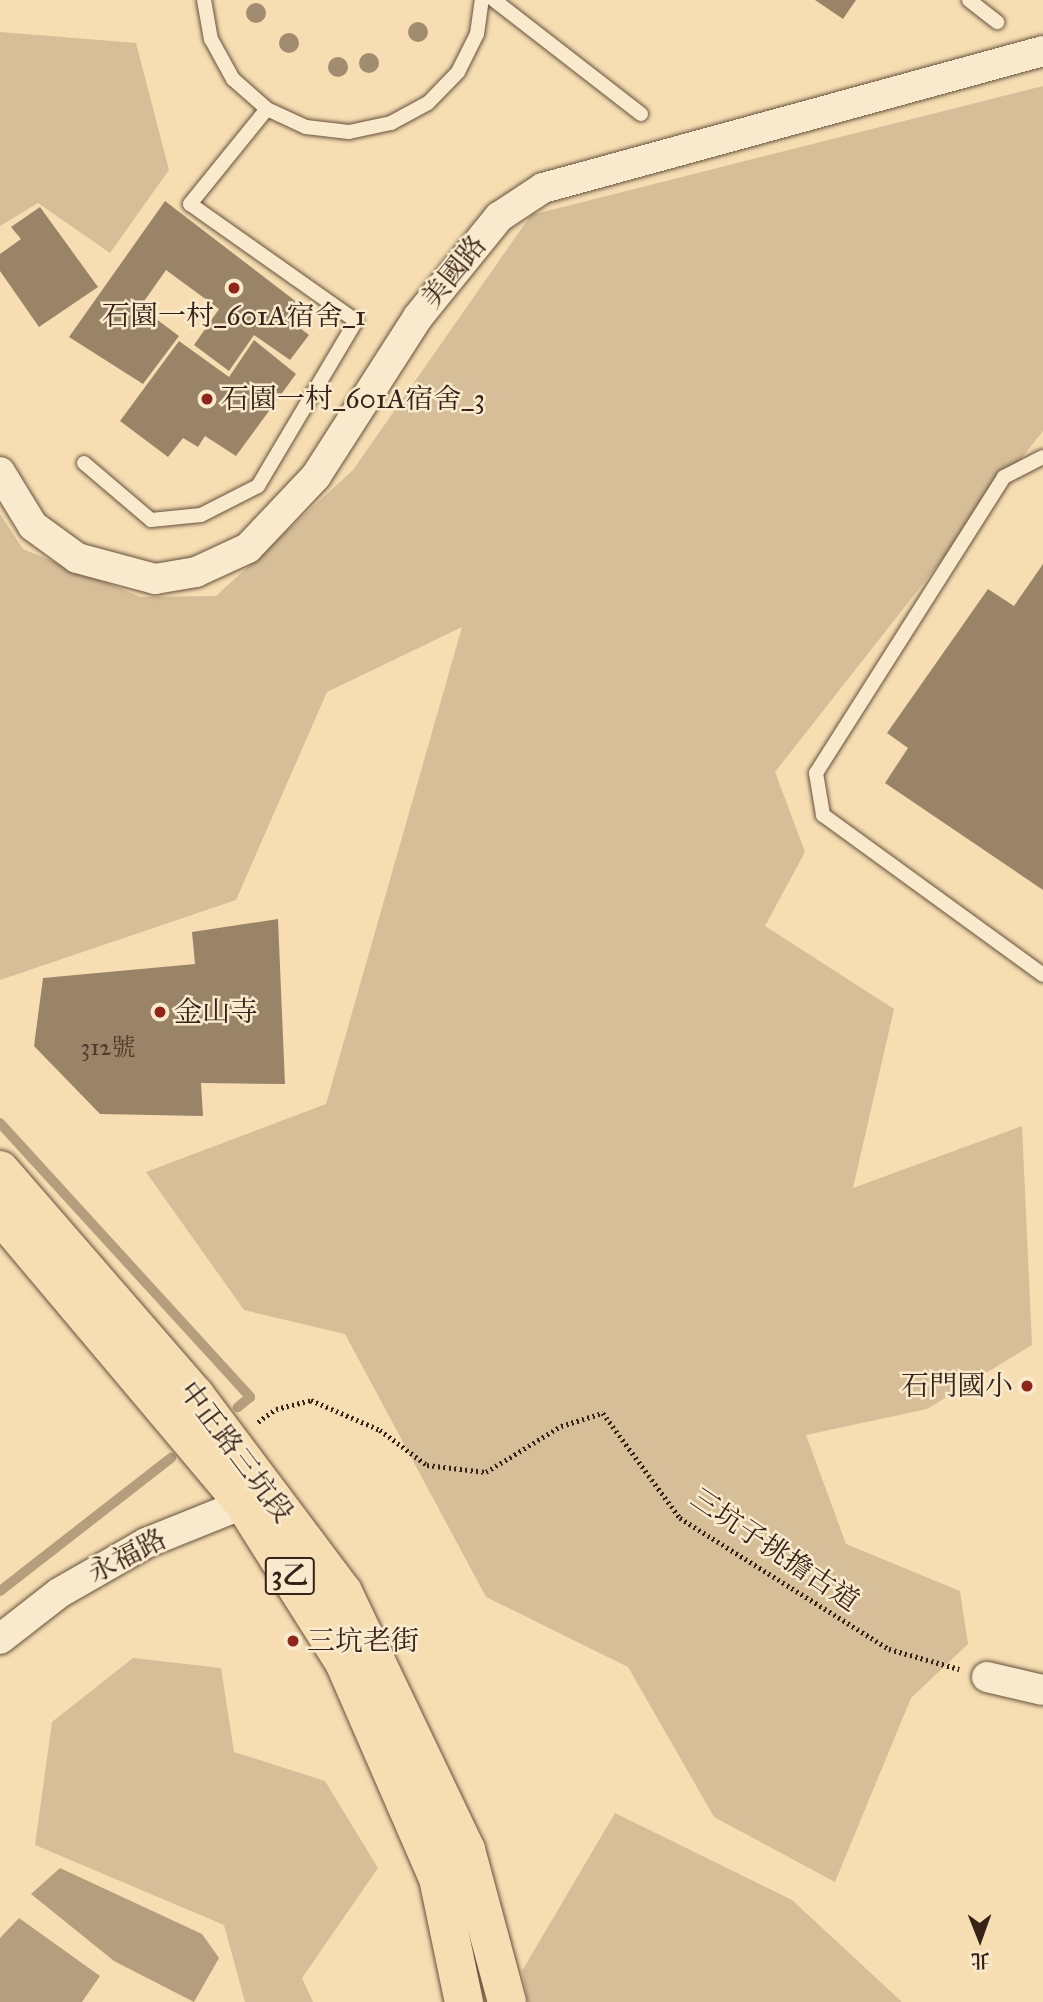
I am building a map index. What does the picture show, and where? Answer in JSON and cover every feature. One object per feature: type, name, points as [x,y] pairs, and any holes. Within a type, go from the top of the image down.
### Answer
[{"type":"main road","name":"中正路三坑段","points":[[0,1170],[195,1395],[255,1499],[350,1675],[438,1878],[464,2002]]},
{"type":"main road","name":"中正路三坑段","points":[[0,1214],[255,1499],[343,1592],[421,1747],[466,1850],[508,2002]]},
{"type":"street","name":"美國路","points":[[0,472],[33,526],[77,558],[155,579],[196,572],[248,548],[316,476],[418,317],[499,217],[543,188],[1043,51]]},
{"type":"street","name":"永福路","points":[[0,1639],[59,1592],[146,1543],[255,1499]]},
{"type":"street","points":[[987,1677],[1043,1690]]},
{"type":"lane","points":[[204,0],[211,39],[233,79],[267,109],[306,127],[349,132],[391,124],[428,103],[458,72],[477,34],[482,0]]},
{"type":"lane","points":[[494,0],[641,114]]},
{"type":"lane","points":[[969,0],[997,22]]},
{"type":"lane","points":[[84,463],[151,520],[201,515],[258,486],[356,321],[190,204],[267,109]]},
{"type":"lane","points":[[1043,457],[1004,477],[816,773],[822,815],[1043,975]]},
{"type":"path","name":"三坑子挑擔古道","points":[[276,1409],[311,1400],[380,1430],[427,1465],[486,1472],[561,1426],[603,1413],[680,1518],[889,1649],[987,1677]]},
{"type":"shaded area","points":[[0,32],[136,43],[169,170],[110,253],[38,203],[0,226]]},
{"type":"shaded area","points":[[1043,86],[1043,431],[775,772],[805,852],[765,926],[894,1009],[853,1188],[1022,1126],[1032,1345],[927,1409],[806,1435],[846,1544],[960,1591],[968,1644],[911,1698],[835,1882],[714,1817],[628,1667],[486,1597],[345,1334],[244,1310],[146,1172],[326,1104],[462,627],[327,692],[236,900],[0,980],[0,514],[23,549],[141,597],[216,596],[353,470],[531,215]]},
{"type":"shaded area","points":[[133,1658],[221,1668],[234,1752],[325,1781],[378,1868],[302,1978],[313,2002],[245,2002],[224,1925],[35,1845],[52,1722]]},
{"type":"shaded area","points":[[615,1813],[792,1900],[902,2002],[528,2002],[522,1971]]},
{"type":"shaded area","points":[[60,1868],[202,1934],[219,1958],[194,2002],[114,1961],[31,1894]]},
{"type":"shaded area","points":[[19,1918],[100,1976],[82,2002],[0,2002],[0,1938]]},
{"type":"building","points":[[815,0],[856,0],[843,19]]},
{"type":"building","name":"石園一村_601A宿舍_1","points":[[165,201],[311,313],[300,328],[309,335],[290,360],[254,335],[229,371],[194,345],[219,309],[166,270],[140,307],[179,336],[143,384],[69,337]]},
{"type":"building","points":[[40,207],[98,287],[39,327],[0,271],[0,254],[21,239],[11,227]]},
{"type":"building","name":"石園一村_601A宿舍_3","points":[[254,340],[296,374],[236,456],[205,436],[198,447],[183,438],[168,457],[120,421],[179,341],[229,377]]},
{"type":"building","points":[[1043,564],[1043,890],[885,783],[908,748],[887,733],[988,589],[1014,606]]},
{"type":"building","name":"金山寺","points":[[278,919],[285,1084],[201,1083],[203,1116],[100,1114],[34,1046],[43,978],[195,964],[192,932]]},
{"type":"waterway","points":[[0,1123],[250,1397],[238,1407]]},
{"type":"waterway","points":[[0,1591],[171,1458]]},
{"type":"place","name":"石園一村_601A宿舍_1","points":[[234,288]]},
{"type":"place","name":"石園一村_601A宿舍_3","points":[[207,399]]},
{"type":"place","name":"金山寺","points":[[160,1012]]},
{"type":"place","name":"石門國小","points":[[1027,1386]]},
{"type":"place","name":"三坑老街","points":[[293,1641]]}]
